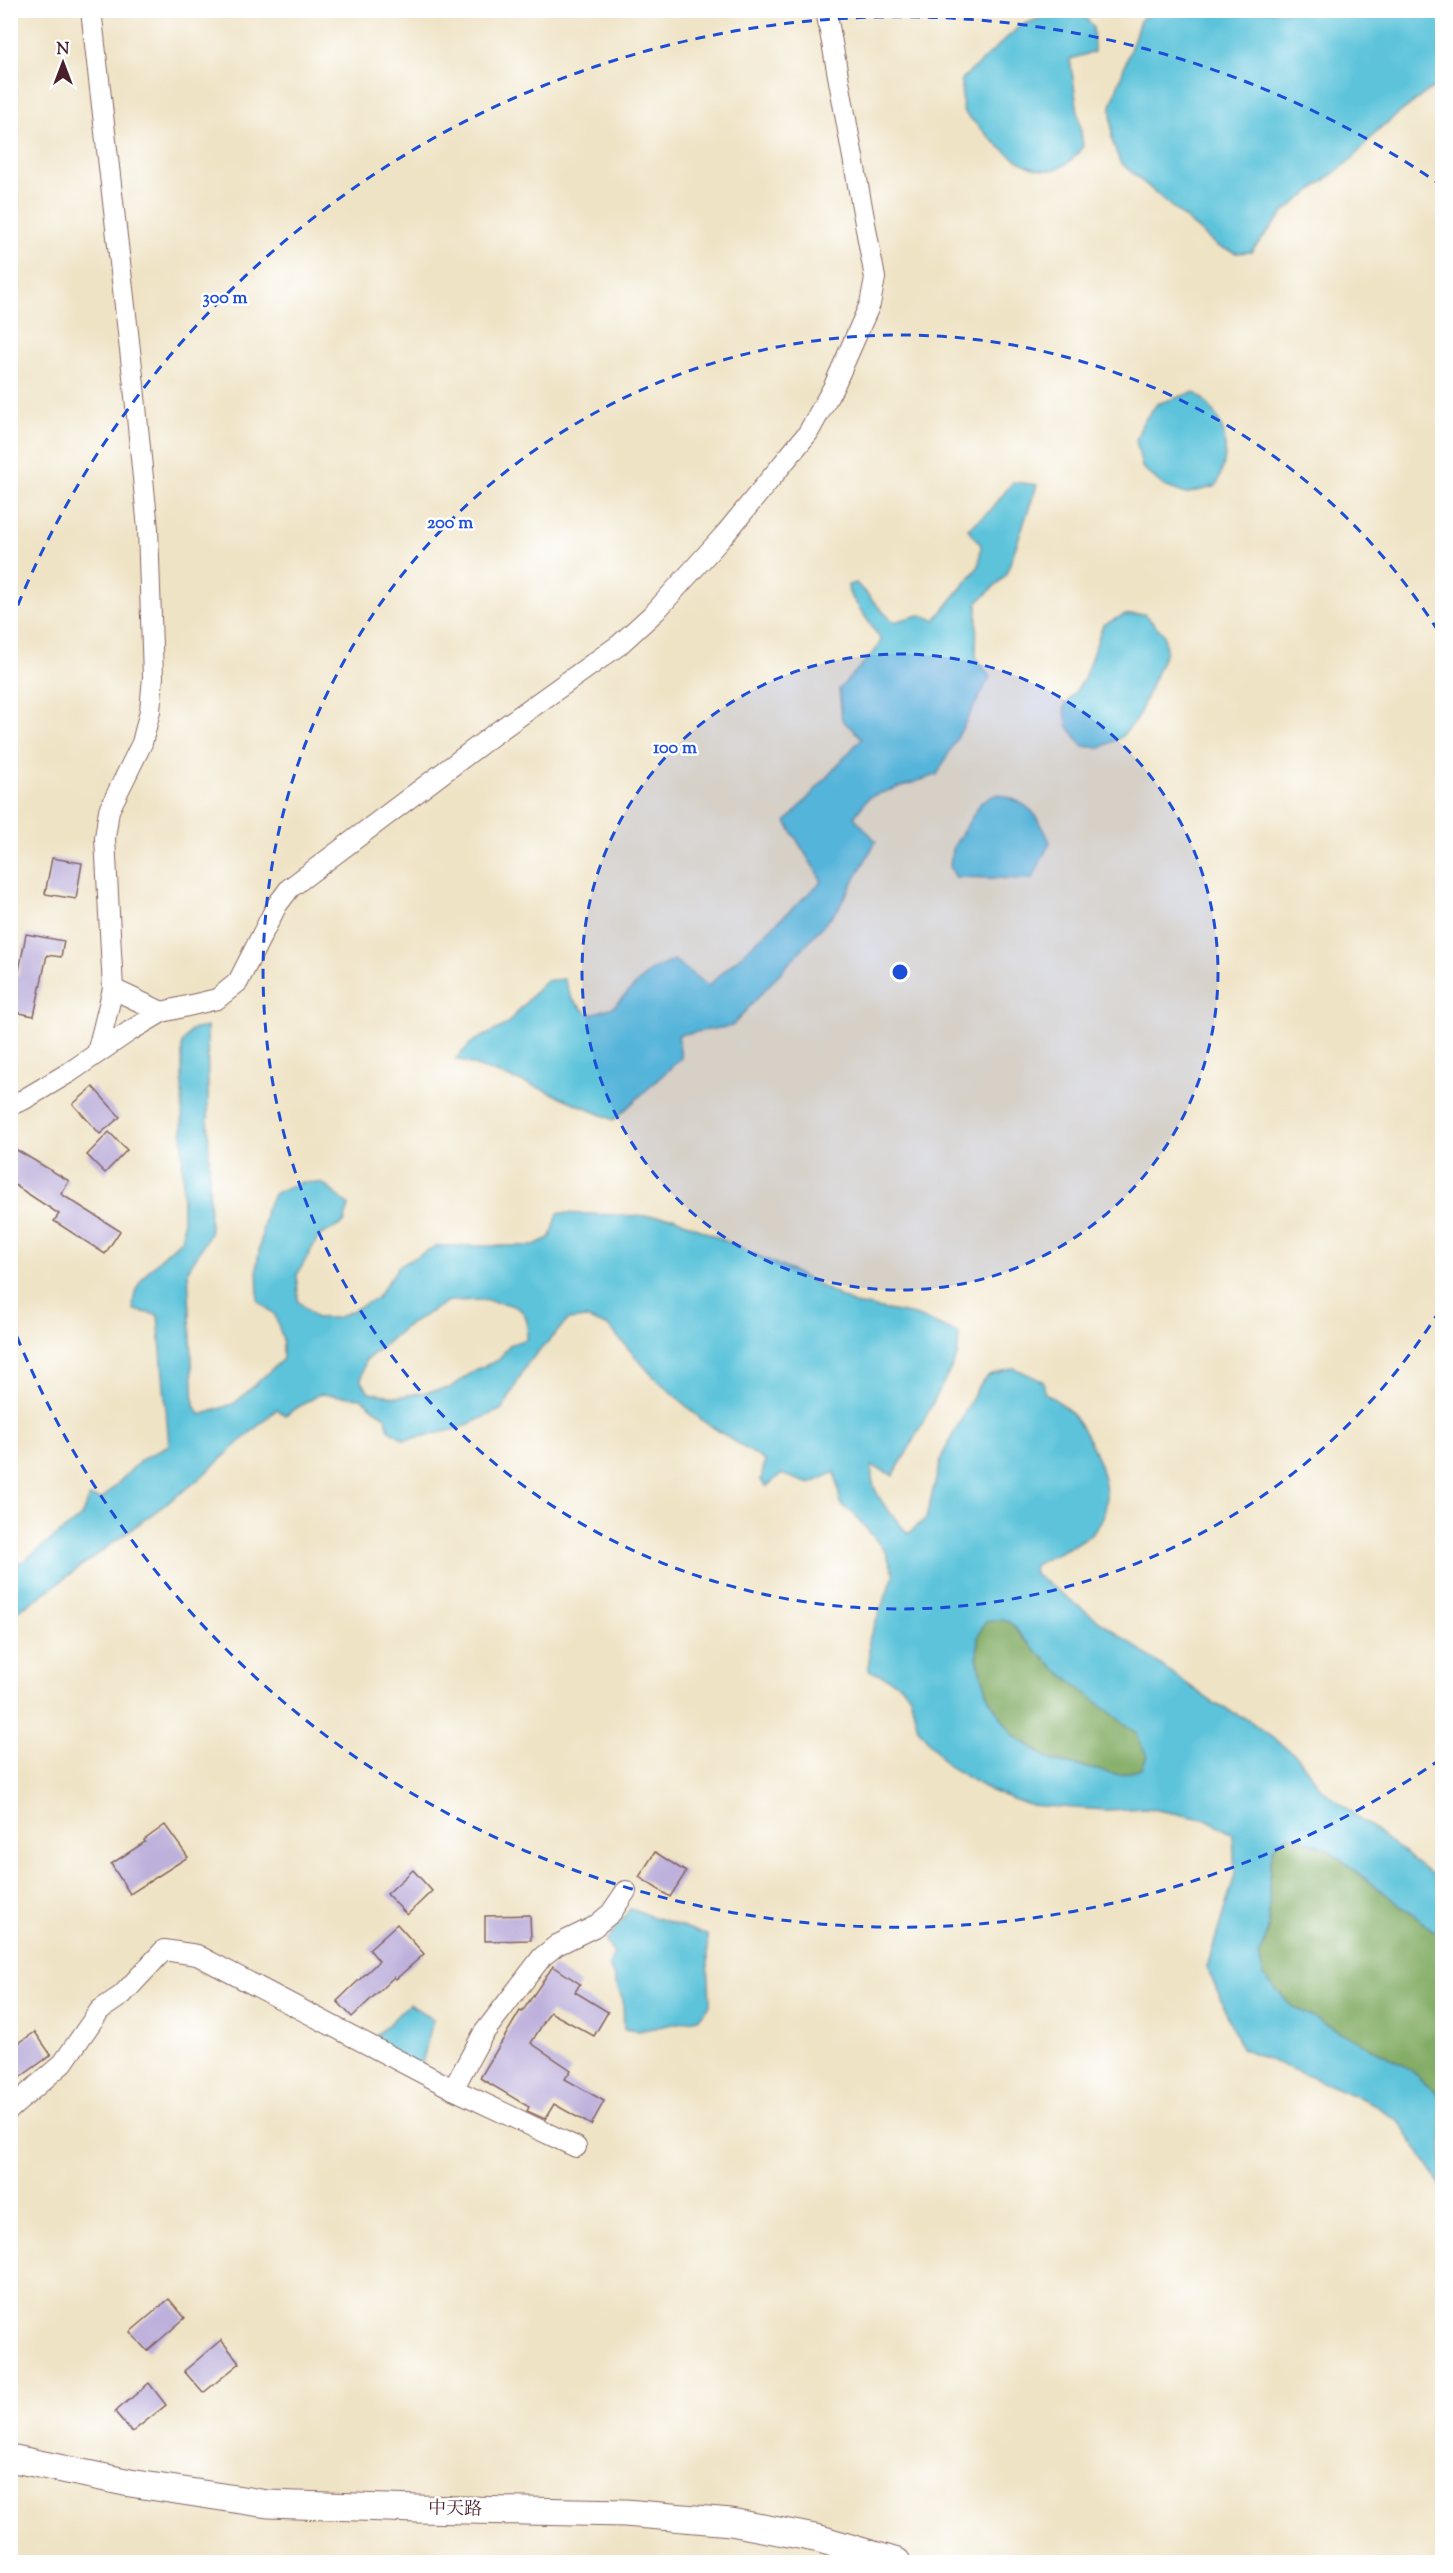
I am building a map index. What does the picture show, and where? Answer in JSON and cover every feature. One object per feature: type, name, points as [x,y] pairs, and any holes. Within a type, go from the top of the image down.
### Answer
[{"type":"main road","name":"中天路","points":[[10,2458],[130,2483],[268,2504],[417,2510],[625,2513],[731,2522],[819,2539],[897,2562]]},
{"type":"street","points":[[91,10],[134,376],[148,529],[153,677],[150,711],[142,743],[109,810],[105,838],[113,989],[97,1053]]},
{"type":"street","points":[[10,1105],[23,1100],[162,1012],[217,999],[238,982],[277,905],[290,888],[493,735],[619,645],[655,612],[726,533],[808,433],[834,386],[870,304],[875,278],[826,10]]},
{"type":"street","points":[[113,989],[162,1012]]},
{"type":"street","points":[[453,2089],[483,2034],[542,1957],[556,1945],[594,1927],[611,1913],[626,1891]]},
{"type":"street","points":[[10,2109],[63,2063],[100,2010],[122,1995],[164,1950],[197,1956],[453,2089],[576,2147]]},
{"type":"green space","points":[[1004,1619],[1012,1624],[1024,1639],[1136,1733],[1147,1756],[1142,1769],[1121,1775],[1053,1761],[1013,1735],[989,1700],[977,1658],[978,1636],[985,1622]]},
{"type":"green space","points":[[1292,1835],[1324,1847],[1442,1937],[1442,2097],[1407,2067],[1291,2006],[1264,1976],[1259,1956],[1268,1928],[1272,1855],[1277,1841]]},
{"type":"water","points":[[1080,11],[1093,27],[1094,52],[1070,59],[1083,146],[1068,162],[1053,170],[1037,169],[1005,151],[963,111],[961,80],[1021,25],[1056,13]]},
{"type":"water","points":[[1150,11],[1442,11],[1442,84],[1428,91],[1379,129],[1352,159],[1284,212],[1251,252],[1236,253],[1217,246],[1120,162],[1112,140],[1111,106],[1140,21]]},
{"type":"water","points":[[1194,392],[1205,401],[1220,423],[1224,434],[1224,460],[1216,486],[1186,494],[1164,486],[1142,467],[1136,440],[1143,422],[1157,404]]},
{"type":"water","points":[[1013,482],[1037,485],[1006,575],[977,603],[976,657],[990,677],[937,775],[869,797],[854,817],[876,841],[838,909],[732,1026],[678,1035],[681,1058],[614,1120],[542,1089],[456,1059],[472,1042],[506,1025],[545,981],[564,979],[572,999],[589,1015],[613,1007],[650,971],[674,960],[708,986],[822,881],[786,822],[862,738],[842,720],[839,689],[876,650],[881,640],[849,593],[848,585],[856,583],[893,622],[920,615],[935,620],[979,566],[981,545],[968,529],[991,510]]},
{"type":"water","points":[[1144,614],[1164,634],[1166,651],[1137,719],[1120,738],[1100,748],[1083,746],[1068,727],[1064,707],[1083,681],[1103,625],[1124,615]]},
{"type":"water","points":[[998,794],[1018,801],[1031,810],[1050,842],[1032,879],[955,877],[950,866],[952,849],[982,801]]},
{"type":"water","points":[[207,1027],[210,1234],[188,1270],[194,1406],[201,1415],[235,1403],[283,1359],[283,1340],[275,1315],[258,1301],[257,1264],[266,1209],[275,1193],[301,1182],[322,1183],[349,1205],[344,1223],[319,1236],[297,1275],[298,1301],[316,1318],[337,1318],[376,1299],[399,1266],[436,1246],[532,1246],[551,1237],[558,1213],[673,1217],[794,1272],[854,1304],[915,1315],[959,1334],[957,1357],[893,1475],[872,1466],[877,1494],[908,1534],[926,1518],[942,1456],[978,1387],[989,1375],[1014,1368],[1044,1382],[1044,1392],[1067,1408],[1087,1436],[1101,1468],[1106,1501],[1103,1516],[1091,1534],[1036,1564],[1033,1573],[1215,1704],[1247,1719],[1286,1748],[1299,1758],[1320,1788],[1442,1882],[1442,1937],[1324,1847],[1291,1835],[1277,1841],[1272,1855],[1268,1927],[1259,1956],[1264,1976],[1291,2006],[1407,2067],[1442,2097],[1442,2187],[1398,2121],[1370,2102],[1241,2048],[1207,1967],[1235,1875],[1233,1834],[1208,1820],[1147,1808],[1106,1810],[1029,1805],[991,1791],[948,1766],[918,1728],[910,1696],[900,1684],[869,1670],[869,1639],[894,1575],[886,1552],[854,1514],[841,1505],[835,1472],[810,1484],[781,1474],[766,1487],[761,1480],[765,1461],[703,1421],[651,1374],[609,1327],[586,1318],[568,1320],[527,1364],[503,1409],[457,1429],[405,1440],[389,1430],[386,1418],[361,1398],[320,1394],[285,1415],[277,1409],[193,1484],[35,1600],[11,1614],[11,1559],[21,1563],[81,1517],[89,1497],[102,1499],[141,1460],[169,1445],[158,1315],[134,1310],[134,1299],[136,1289],[149,1270],[183,1238],[182,1044],[191,1030]],"holes":[[[482,1300],[510,1305],[523,1312],[528,1327],[526,1339],[509,1345],[499,1360],[477,1369],[450,1388],[397,1397],[369,1392],[361,1380],[365,1361],[405,1327],[448,1301]],[[1004,1619],[1012,1624],[1024,1639],[1056,1669],[1136,1733],[1147,1756],[1142,1769],[1121,1775],[1053,1761],[1013,1735],[989,1699],[977,1658],[978,1636],[985,1622]]]},
{"type":"water","points":[[630,1909],[707,1935],[710,2005],[698,2019],[638,2031],[624,2029],[623,2001],[609,1965],[614,1954],[606,1942]]},
{"type":"water","points":[[409,2004],[433,2019],[421,2068],[371,2041]]},
{"type":"building","points":[[52,858],[82,863],[76,899],[45,894]]},
{"type":"building","points":[[26,934],[64,941],[61,957],[47,955],[34,1016],[10,1011],[10,975],[18,976]]},
{"type":"building","points":[[93,1087],[120,1117],[100,1134],[73,1104]]},
{"type":"building","points":[[109,1132],[127,1150],[105,1173],[87,1155]]},
{"type":"building","points":[[10,1146],[69,1181],[61,1194],[120,1231],[105,1254],[54,1221],[59,1214],[10,1182]]},
{"type":"building","points":[[165,1825],[188,1857],[130,1894],[111,1864],[145,1842],[144,1840]]},
{"type":"building","points":[[655,1852],[686,1872],[670,1897],[639,1877]]},
{"type":"building","points":[[413,1870],[432,1891],[407,1915],[387,1894]]},
{"type":"building","points":[[530,1915],[531,1940],[485,1941],[485,1916]]},
{"type":"building","points":[[397,1924],[424,1954],[396,1979],[394,1977],[352,2017],[337,2001],[379,1961],[369,1949]]},
{"type":"building","points":[[553,1966],[580,1984],[575,1992],[608,2012],[594,2036],[550,2012],[531,2043],[571,2070],[565,2079],[604,2101],[591,2125],[554,2104],[545,2119],[527,2111],[529,2107],[480,2078],[520,2011],[522,2012]]},
{"type":"building","points":[[35,2032],[51,2055],[19,2078],[10,2066],[10,2049]]},
{"type":"building","points":[[169,2299],[185,2318],[147,2351],[130,2332]]},
{"type":"building","points":[[221,2340],[240,2363],[203,2393],[184,2371]]},
{"type":"building","points":[[149,2383],[166,2405],[132,2432],[115,2412]]}]
